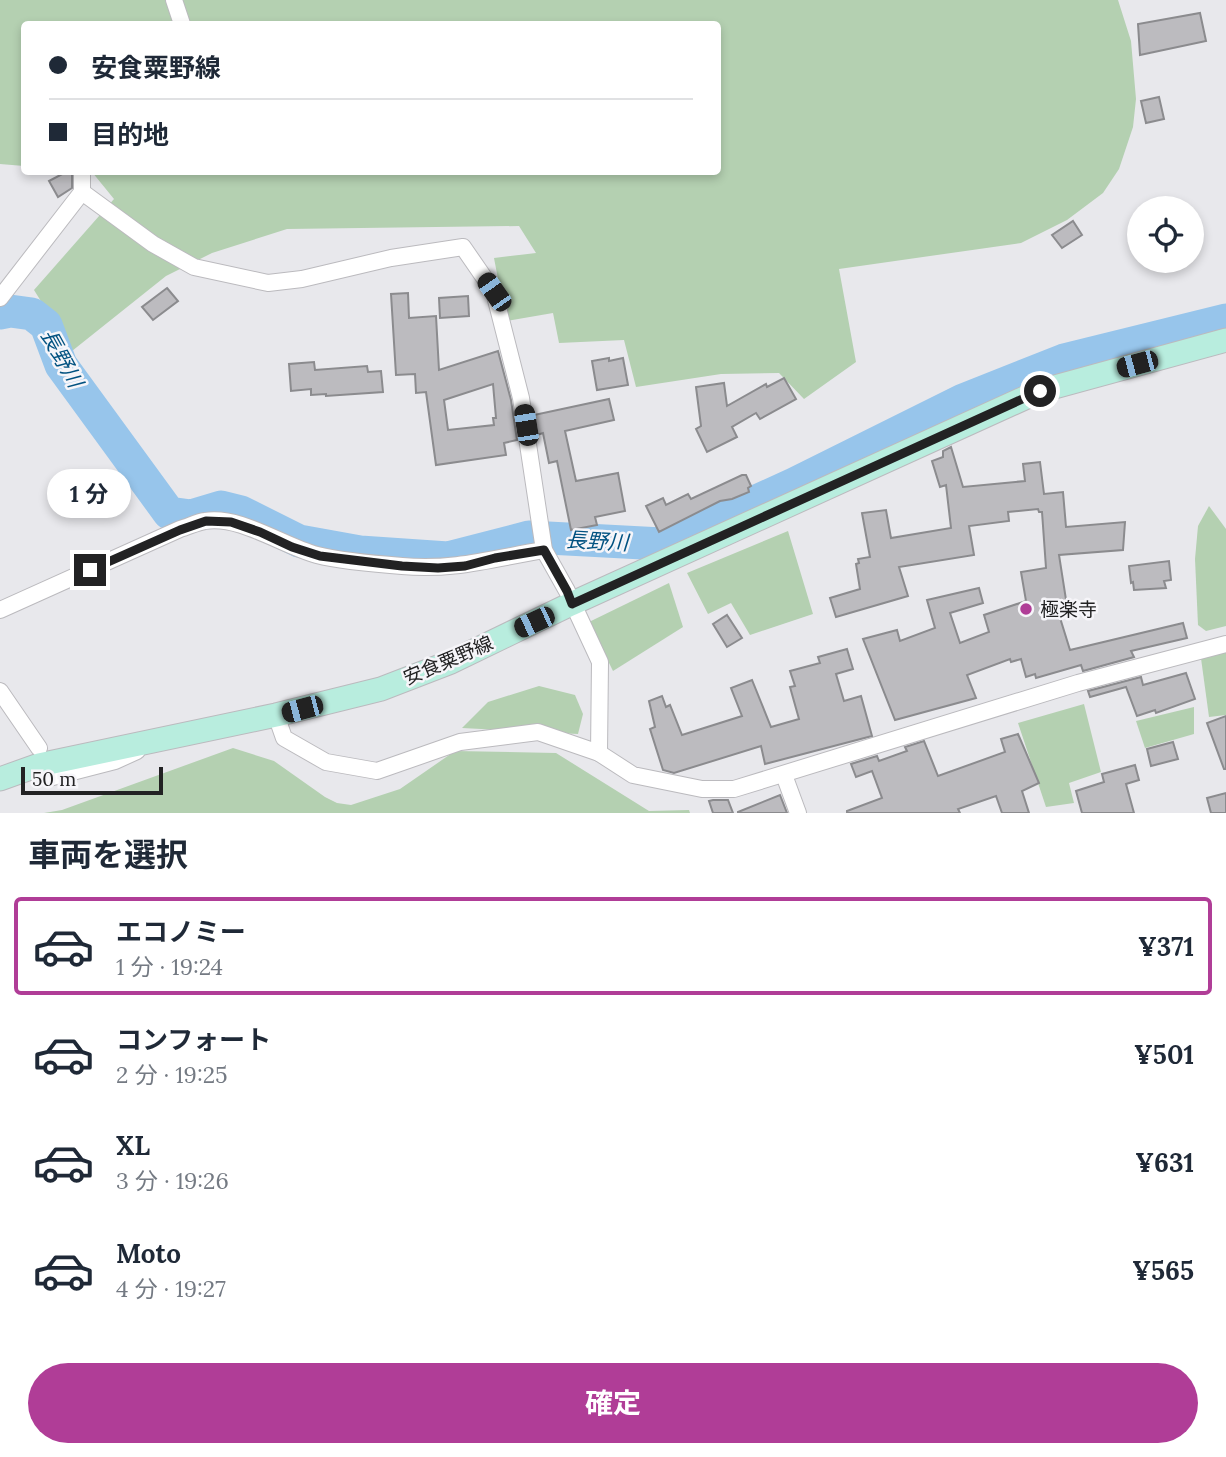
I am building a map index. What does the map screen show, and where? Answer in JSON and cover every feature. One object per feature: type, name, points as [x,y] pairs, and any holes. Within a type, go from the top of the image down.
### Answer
[{"type":"main road","name":"安食粟野線","points":[[0,779],[39,765],[276,715],[381,689],[451,662],[572,604],[1040,391],[1226,340]]},
{"type":"street","points":[[174,0],[181,21]]},
{"type":"street","points":[[0,298],[82,192],[82,175]]},
{"type":"street","points":[[82,192],[153,244],[194,267],[268,283],[302,279],[391,258],[463,247],[494,292],[521,398],[544,542],[600,662],[599,753]]},
{"type":"street","points":[[0,610],[168,535],[206,521],[231,522],[320,556],[402,566],[465,566],[544,542]]},
{"type":"street","points":[[276,715],[284,738],[326,762],[377,771],[460,743],[538,732],[599,753],[633,775],[702,789],[734,789],[1066,687],[1226,644]]},
{"type":"street","points":[[0,691],[39,748]]},
{"type":"street","points":[[49,778],[116,761],[163,739]]},
{"type":"street","points":[[784,775],[799,813]]},
{"type":"green space","points":[[0,0],[1118,0],[1131,41],[1136,99],[1133,127],[1119,169],[1103,193],[1067,220],[1021,243],[839,269],[856,362],[804,399],[779,373],[721,374],[636,387],[624,340],[559,343],[553,313],[506,321],[494,258],[536,253],[519,226],[287,229],[212,253],[166,276],[72,351],[34,290],[114,199],[94,175],[721,175],[721,21],[21,21],[21,166],[0,164]]},
{"type":"green space","points":[[1209,506],[1226,529],[1226,626],[1206,631],[1198,625],[1195,559],[1198,526]]},
{"type":"green space","points":[[788,531],[813,614],[750,635],[731,603],[708,614],[687,573]]},
{"type":"green space","points":[[669,583],[683,627],[613,671],[589,622]]},
{"type":"green space","points":[[1226,645],[1226,715],[1209,717],[1200,651]]},
{"type":"green space","points":[[539,686],[575,695],[583,714],[578,734],[462,728],[488,702]]},
{"type":"green space","points":[[1084,704],[1101,772],[1069,783],[1074,803],[1046,807],[1018,723]]},
{"type":"green space","points":[[1194,707],[1194,734],[1145,748],[1136,721]]},
{"type":"green space","points":[[233,748],[274,761],[325,797],[337,803],[351,805],[400,789],[455,751],[556,753],[649,811],[689,810],[690,813],[44,813],[62,810]]},
{"type":"building","points":[[1200,13],[1206,41],[1140,55],[1138,24]]},
{"type":"building","points":[[1159,97],[1164,119],[1146,123],[1141,101]]},
{"type":"building","points":[[60,175],[72,175],[72,188],[58,197],[49,181]]},
{"type":"building","points":[[1073,221],[1082,235],[1062,248],[1052,235]]},
{"type":"building","points":[[167,288],[178,301],[153,320],[142,307]]},
{"type":"building","points":[[408,293],[409,318],[436,316],[439,370],[498,351],[511,400],[517,440],[504,443],[506,455],[436,465],[426,392],[416,393],[415,374],[396,375],[391,294]],"holes":[[[493,384],[496,418],[493,418],[494,425],[448,430],[444,400]]]},
{"type":"building","points":[[468,296],[469,316],[440,318],[439,298]]},
{"type":"building","points":[[609,358],[609,361],[623,358],[628,385],[597,390],[592,361]]},
{"type":"building","points":[[314,362],[315,370],[367,366],[368,372],[381,371],[383,392],[326,396],[311,395],[311,389],[291,391],[289,364]]},
{"type":"building","points":[[784,378],[796,399],[760,419],[756,413],[732,427],[737,437],[707,452],[696,429],[701,426],[696,387],[724,383],[727,406],[766,384],[767,387]]},
{"type":"building","points":[[609,399],[614,420],[565,431],[576,481],[618,473],[625,511],[595,517],[597,525],[571,530],[557,461],[549,463],[543,433],[537,435],[534,415]]},
{"type":"building","points":[[951,447],[963,487],[1025,481],[1023,464],[1040,462],[1044,494],[1063,492],[1066,527],[1125,522],[1123,550],[1059,555],[1067,606],[1057,608],[1070,650],[1183,623],[1187,638],[1131,651],[1134,657],[1083,671],[1081,665],[1036,678],[1035,674],[1026,677],[1021,659],[1011,662],[1010,659],[967,675],[976,698],[895,720],[863,639],[897,630],[900,641],[935,628],[927,600],[979,588],[983,603],[950,613],[960,643],[989,632],[984,615],[1026,601],[1021,572],[1046,568],[1042,512],[1038,509],[1008,512],[1009,521],[969,526],[974,555],[899,567],[908,596],[836,617],[830,598],[860,589],[856,564],[859,563],[858,559],[870,557],[862,513],[886,510],[891,538],[951,528],[946,485],[940,487],[932,461],[943,457],[943,451]]},
{"type":"building","points":[[746,475],[751,486],[748,488],[749,492],[720,501],[659,532],[646,506],[663,498],[666,505],[688,494],[691,499]]},
{"type":"building","points":[[1169,561],[1171,580],[1164,581],[1166,588],[1134,590],[1129,566]]},
{"type":"building","points":[[727,615],[742,638],[727,647],[713,624]]},
{"type":"building","points":[[847,649],[853,669],[836,674],[844,701],[861,696],[872,736],[765,764],[761,746],[674,773],[663,770],[650,729],[655,727],[649,701],[662,696],[666,707],[670,705],[682,735],[742,716],[731,688],[752,680],[771,727],[799,719],[790,687],[795,686],[790,671],[820,663],[818,657]]},
{"type":"building","points":[[1186,673],[1195,699],[1156,713],[1155,710],[1137,716],[1126,687],[1090,697],[1088,691],[1141,677],[1143,685]]},
{"type":"building","points":[[1226,716],[1226,769],[1224,769],[1207,723]]},
{"type":"building","points":[[1018,734],[1039,783],[1022,791],[1029,813],[1002,813],[996,796],[958,809],[960,813],[847,813],[882,798],[872,771],[856,777],[851,764],[877,756],[879,761],[907,751],[905,747],[924,741],[938,776],[1005,752],[1001,739]]},
{"type":"building","points":[[1173,742],[1178,759],[1151,766],[1147,749]]},
{"type":"building","points":[[1135,765],[1139,780],[1126,784],[1134,813],[1082,813],[1076,791],[1104,782],[1102,774]]},
{"type":"building","points":[[1226,793],[1226,813],[1211,813],[1207,798]]},
{"type":"building","points":[[780,795],[787,813],[738,813],[738,812]]},
{"type":"building","points":[[728,800],[733,813],[713,813],[709,801]]},
{"type":"waterway","name":"長野川","points":[[0,313],[10,311],[32,314],[46,325],[61,365],[169,513],[191,516],[221,507],[241,512],[299,541],[360,552],[448,558],[529,537],[662,544],[794,484],[963,400],[1064,360],[1226,320]]},
{"type":"place","name":"極楽寺","points":[[1026,609]]},
{"type":"route","points":[[90,570],[206,521],[231,522],[320,556],[402,566],[465,566],[544,550],[572,604],[1040,391]]}]
